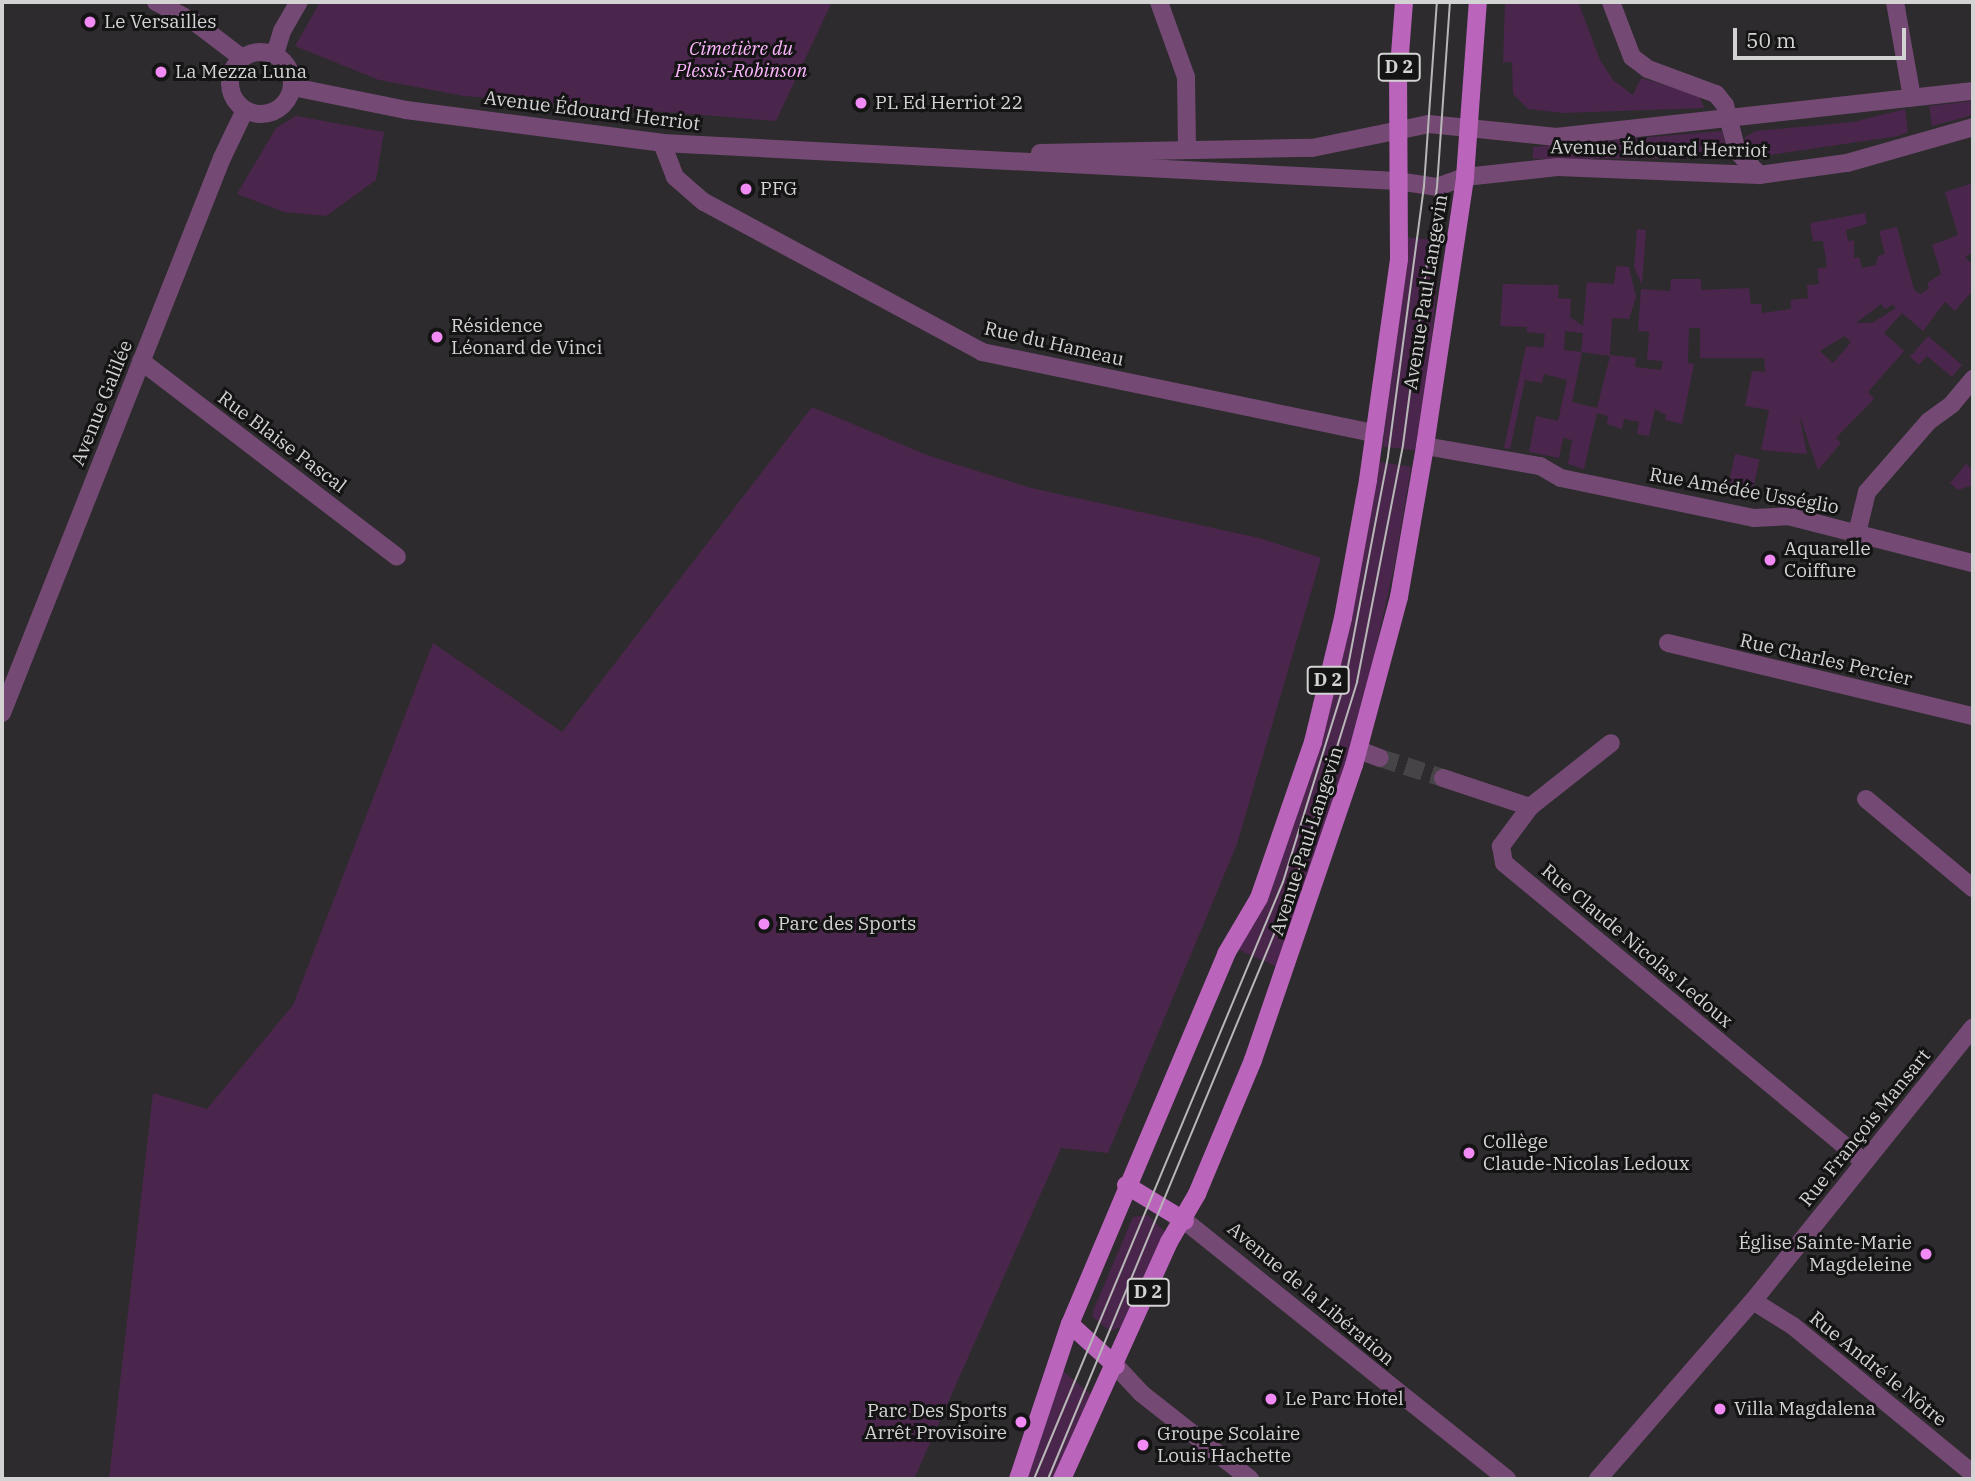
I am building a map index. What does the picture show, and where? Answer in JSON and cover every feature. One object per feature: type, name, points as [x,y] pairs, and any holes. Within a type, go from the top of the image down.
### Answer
[{"type":"main road","name":"Avenue Paul Langevin","points":[[1018,1479],[1070,1324],[1112,1229],[1126,1185],[1226,954],[1259,898],[1304,768],[1343,618],[1374,433],[1399,259],[1397,181],[1404,2]]},
{"type":"main road","name":"Avenue Paul Langevin","points":[[1062,1479],[1169,1242],[1185,1221],[1285,978],[1359,750],[1399,597],[1425,446],[1465,177],[1478,2]]},
{"type":"main road","points":[[1126,1185],[1185,1221]]},
{"type":"main road","points":[[1070,1324],[1115,1366]]},
{"type":"street","points":[[156,2],[196,23],[242,58]]},
{"type":"street","points":[[275,54],[282,31],[299,2]]},
{"type":"street","points":[[1159,2],[1186,77],[1187,150]]},
{"type":"street","points":[[1611,2],[1632,57],[1648,69],[1716,94],[1731,120],[1737,151],[1759,174]]},
{"type":"street","points":[[1895,2],[1912,97]]},
{"type":"street","points":[[258,51],[275,54],[289,68],[293,87],[275,111],[245,110],[230,85],[242,58],[258,51]]},
{"type":"street","name":"Avenue Édouard Herriot","points":[[293,87],[407,110],[662,144],[1397,181]]},
{"type":"street","name":"Avenue Édouard Herriot","points":[[1469,130],[1556,137],[1731,120],[1973,91]]},
{"type":"street","name":"Avenue Galilée","points":[[2,713],[141,361],[245,110]]},
{"type":"street","points":[[1399,132],[1429,124],[1469,130]]},
{"type":"street","name":"Avenue Édouard Herriot","points":[[1465,177],[1557,167],[1759,174],[1847,163],[1973,127]]},
{"type":"street","name":"Avenue Édouard Herriot","points":[[889,156],[1312,148],[1399,132]]},
{"type":"street","name":"Rue du Hameau","points":[[662,144],[674,177],[704,202],[982,352],[1374,433]]},
{"type":"street","name":"Avenue Édouard Herriot","points":[[1072,165],[1089,160],[1162,161],[1187,150]]},
{"type":"street","name":"Avenue Paul Langevin","points":[[1397,181],[1437,187],[1465,177]]},
{"type":"street","name":"Rue Blaise Pascal","points":[[141,361],[397,557]]},
{"type":"street","points":[[1857,533],[1867,492],[1929,421],[1952,404],[1973,379]]},
{"type":"street","name":"Rue Amédée Usséglio","points":[[1425,446],[1540,466],[1561,478],[1754,518],[1788,516],[1857,533],[1887,545],[1973,563]]},
{"type":"street","name":"Rue Charles Percier","points":[[1668,643],[1973,716]]},
{"type":"street","name":"Rue Claude Nicolas Ledoux","points":[[1611,743],[1530,807],[1501,846],[1504,863],[1864,1162]]},
{"type":"street","points":[[1359,750],[1380,758]]},
{"type":"street","points":[[1443,778],[1530,807]]},
{"type":"street","points":[[1866,799],[1973,888]]},
{"type":"street","name":"Rue François Mansart","points":[[1598,1479],[1753,1301],[1973,1027]]},
{"type":"street","name":"Avenue de la Libération","points":[[1185,1221],[1507,1479]]},
{"type":"street","name":"Rue André le Nôtre","points":[[1753,1301],[1793,1326],[1973,1474]]},
{"type":"street","points":[[1115,1366],[1141,1393],[1250,1479]]},
{"type":"green space","name":"Cimetière du Plessis-Robinson","points":[[320,2],[832,2],[776,121],[464,96],[379,80],[295,46]]},
{"type":"green space","points":[[1505,2],[1578,2],[1600,60],[1613,80],[1633,95],[1641,78],[1699,95],[1704,108],[1563,113],[1528,109],[1513,94],[1512,62],[1503,62]]},
{"type":"green space","points":[[1973,101],[1973,115],[1932,126],[1929,106]]},
{"type":"green space","points":[[1905,109],[1908,132],[1898,136],[1757,157],[1745,148],[1745,137],[1756,131],[1853,122]]},
{"type":"green space","points":[[296,116],[384,132],[376,180],[326,216],[284,212],[237,194],[276,128]]},
{"type":"green space","points":[[1722,131],[1729,158],[1533,159],[1533,147]]},
{"type":"green space","points":[[1973,183],[1973,252],[1965,257],[1973,265],[1973,290],[1955,311],[1945,302],[1923,331],[1902,313],[1884,333],[1904,351],[1868,392],[1874,399],[1836,438],[1841,443],[1818,470],[1799,414],[1807,454],[1761,450],[1769,410],[1745,406],[1752,371],[1765,372],[1764,358],[1700,358],[1700,328],[1689,328],[1688,363],[1694,364],[1682,424],[1665,420],[1666,415],[1655,409],[1649,436],[1637,434],[1639,422],[1624,419],[1622,429],[1607,424],[1608,416],[1597,413],[1584,469],[1568,464],[1572,440],[1563,438],[1559,458],[1529,452],[1536,416],[1558,421],[1567,380],[1544,374],[1542,383],[1525,380],[1510,449],[1504,448],[1526,346],[1543,348],[1545,334],[1527,332],[1527,327],[1500,326],[1503,284],[1559,285],[1558,298],[1571,299],[1570,317],[1583,326],[1587,282],[1614,284],[1616,266],[1629,267],[1636,297],[1629,319],[1612,318],[1610,355],[1636,358],[1635,367],[1661,370],[1663,361],[1647,360],[1649,332],[1638,331],[1641,289],[1670,291],[1671,279],[1701,279],[1701,290],[1749,288],[1751,304],[1761,304],[1762,313],[1791,309],[1791,300],[1808,298],[1807,285],[1819,284],[1817,269],[1827,267],[1823,241],[1813,241],[1810,223],[1865,213],[1867,224],[1846,230],[1848,241],[1854,240],[1854,258],[1859,257],[1862,268],[1876,265],[1878,256],[1885,254],[1879,231],[1897,227],[1914,290],[1921,294],[1929,288],[1927,283],[1941,274],[1932,245],[1958,235],[1945,192]],"holes":[[[1881,304],[1885,309],[1893,305],[1896,308],[1872,323],[1856,323]],[[1565,331],[1583,333],[1581,352],[1564,350]],[[1844,336],[1851,342],[1833,363],[1820,351]],[[1582,352],[1610,356],[1597,408],[1572,402]]]},
{"type":"green space","points":[[1637,229],[1646,230],[1642,285],[1634,267]]},
{"type":"green space","points":[[1405,237],[1442,241],[1420,451],[1383,447]]},
{"type":"green space","points":[[1928,336],[1962,365],[1952,377],[1927,356],[1919,365],[1910,357]]},
{"type":"green space","name":"Parc des Sports","points":[[812,407],[927,455],[1031,488],[1259,538],[1321,558],[1237,844],[1108,1153],[1061,1148],[914,1479],[109,1479],[153,1093],[207,1109],[293,1005],[433,643],[562,732]]},
{"type":"green space","points":[[1735,454],[1759,459],[1751,498],[1727,493]]},
{"type":"green space","points":[[1374,461],[1411,467],[1395,563],[1360,718],[1280,968],[1237,949],[1268,896]]},
{"type":"green space","points":[[1966,464],[1973,470],[1973,485],[1958,490],[1950,483]]},
{"type":"green space","points":[[1148,1215],[1165,1232],[1125,1326],[1110,1331],[1093,1317],[1093,1311],[1133,1217]]},
{"type":"green space","points":[[1063,1371],[1094,1397],[1056,1479],[1027,1479]]},
{"type":"tunnel","points":[[1380,758],[1443,778]]},
{"type":"tram line","points":[[1034,1479],[1283,882],[1345,682],[1388,456],[1424,186],[1437,2]]},
{"type":"tram line","points":[[1048,1479],[1294,886],[1357,682],[1403,445],[1437,187],[1450,2]]},
{"type":"place","name":"Le Versailles","points":[[90,22]]},
{"type":"place","name":"La Mezza Luna","points":[[161,72]]},
{"type":"place","name":"PL Ed Herriot 22","points":[[861,103]]},
{"type":"place","name":"PFG","points":[[746,189]]},
{"type":"place","name":"Résidence Léonard de Vinci","points":[[437,337]]},
{"type":"place","name":"Aquarelle Coiffure","points":[[1770,560]]},
{"type":"place","name":"Parc des Sports","points":[[764,924]]},
{"type":"place","name":"Collège Claude-Nicolas Ledoux","points":[[1469,1153]]},
{"type":"place","name":"Église Sainte-Marie Magdeleine","points":[[1926,1254]]},
{"type":"place","name":"Le Parc Hotel","points":[[1271,1399]]},
{"type":"place","name":"Villa Magdalena","points":[[1720,1409]]},
{"type":"place","name":"Parc Des Sports Arrêt Provisoire","points":[[1021,1422]]},
{"type":"place","name":"Groupe Scolaire Louis Hachette","points":[[1143,1445]]}]
